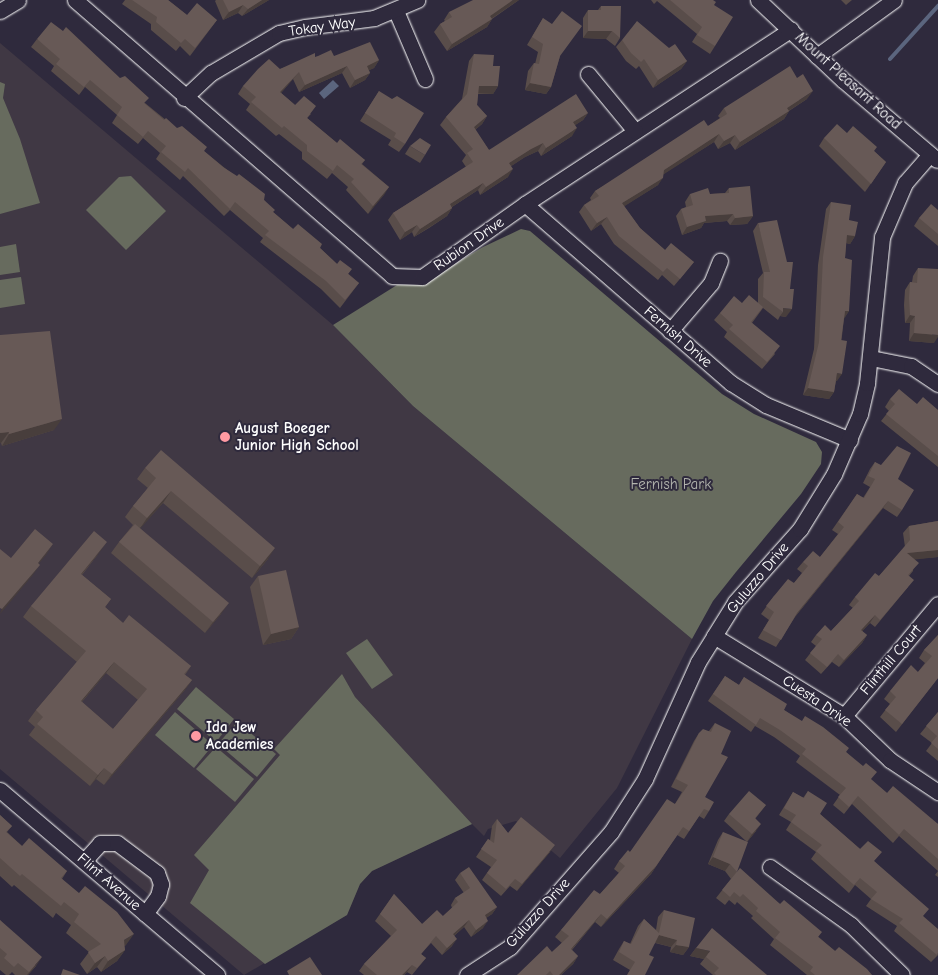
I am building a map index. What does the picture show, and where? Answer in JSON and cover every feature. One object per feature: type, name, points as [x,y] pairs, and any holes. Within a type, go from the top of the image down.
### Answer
[{"type":"street","points":[[0,12],[18,0]]},
{"type":"street","name":"Rubion Drive","points":[[74,0],[184,98],[392,276],[422,277],[525,204],[791,29]]},
{"type":"street","name":"Tokay Way","points":[[184,98],[211,73],[279,33],[304,27],[351,23],[396,11],[417,0]]},
{"type":"street","name":"Mount Pleasant Road","points":[[758,0],[791,29],[817,56],[934,158]]},
{"type":"street","points":[[817,56],[894,0]]},
{"type":"street","points":[[396,11],[425,79]]},
{"type":"street","points":[[588,74],[635,131]]},
{"type":"street","name":"Guluzzo Drive","points":[[467,975],[510,947],[611,832],[645,779],[698,662],[735,602],[800,529],[850,440],[860,414],[871,358],[882,237],[906,183],[934,158]]},
{"type":"street","name":"Fernish Drive","points":[[525,204],[731,384],[759,401],[850,440]]},
{"type":"street","points":[[670,331],[712,283],[720,262]]},
{"type":"street","points":[[871,358],[911,366],[938,384]]},
{"type":"street","name":"Flinthill Court","points":[[844,716],[938,604]]},
{"type":"street","name":"Cuesta Drive","points":[[714,636],[844,716],[890,760],[938,792]]},
{"type":"street","name":"Flint Avenue","points":[[0,790],[217,975]]},
{"type":"street","points":[[84,861],[100,843],[117,842],[157,873],[161,884],[158,896],[145,914]]},
{"type":"street","points":[[770,867],[851,925],[902,975]]},
{"type":"shaded area","name":"August Boeger Junior High School","points":[[0,43],[333,325],[413,406],[692,639],[617,788],[560,858],[516,821],[488,829],[484,836],[472,824],[372,871],[360,884],[347,915],[244,975],[0,769]]},
{"type":"green space","points":[[0,82],[5,84],[3,98],[20,139],[40,203],[0,214]]},
{"type":"green space","points":[[131,176],[166,211],[126,250],[86,210],[119,177]]},
{"type":"green space","name":"Fernish Park","points":[[521,229],[530,231],[722,394],[754,414],[816,442],[822,452],[821,464],[801,494],[713,601],[692,639],[413,406],[333,325],[397,285],[411,284],[438,274],[483,247]]},
{"type":"green space","points":[[16,244],[20,272],[0,275],[0,247]]},
{"type":"green space","points":[[21,277],[25,304],[0,308],[0,280]]},
{"type":"green space","points":[[367,639],[393,675],[372,689],[346,653]]},
{"type":"green space","points":[[342,674],[355,697],[472,824],[372,871],[360,884],[347,915],[265,964],[190,903],[209,870],[194,855],[280,755],[274,749]]},
{"type":"green space","points":[[196,687],[234,719],[216,742],[177,709]]},
{"type":"green space","points":[[175,712],[213,745],[194,768],[155,735]]},
{"type":"green space","points":[[237,722],[276,754],[257,777],[218,744]]},
{"type":"green space","points":[[216,747],[254,779],[235,802],[196,769]]},
{"type":"water","points":[[333,80],[339,86],[324,99],[319,93]]},
{"type":"building","points":[[132,0],[168,0],[187,15],[197,3],[217,20],[195,48],[185,39],[181,43],[156,22],[157,17]]},
{"type":"building","points":[[223,0],[262,0],[248,9],[243,5],[229,12]]},
{"type":"building","points":[[473,0],[513,0],[490,16],[492,19],[452,44],[440,24],[452,17],[449,12]]},
{"type":"building","points":[[670,0],[713,0],[716,2],[714,5],[733,17],[715,46],[697,35],[702,27]]},
{"type":"building","points":[[601,6],[621,6],[620,38],[612,31],[588,31],[588,10],[601,10]]},
{"type":"building","points":[[562,11],[582,26],[560,56],[551,87],[530,83],[534,63],[539,64],[543,44],[532,37],[543,18],[552,24]]},
{"type":"building","points":[[637,21],[669,48],[675,44],[687,61],[658,80],[644,59],[641,62],[631,53],[622,40]]},
{"type":"building","points":[[51,22],[63,31],[66,27],[120,78],[125,76],[149,98],[144,103],[164,120],[166,118],[177,128],[182,126],[207,147],[204,151],[223,167],[237,176],[239,174],[265,194],[264,200],[275,210],[273,212],[293,229],[298,224],[322,244],[320,248],[337,264],[340,260],[352,269],[348,274],[359,283],[345,300],[326,281],[265,235],[269,231],[235,202],[230,209],[188,168],[185,172],[161,152],[166,146],[148,131],[143,137],[117,115],[122,107],[90,80],[84,87],[56,64],[60,59],[37,39]]},
{"type":"building","points":[[370,42],[379,60],[367,66],[370,73],[355,80],[347,66],[305,85],[299,72],[280,92],[295,105],[304,96],[316,106],[307,118],[337,143],[340,139],[365,160],[361,164],[389,187],[373,206],[351,182],[354,179],[337,165],[333,171],[307,151],[307,145],[284,126],[282,128],[251,102],[256,97],[243,86],[269,59],[280,69],[315,53],[315,57],[331,50],[334,56]]},
{"type":"building","points":[[474,54],[494,55],[493,66],[500,66],[498,86],[479,86],[477,105],[487,116],[474,127],[489,150],[576,94],[588,113],[573,122],[577,128],[546,148],[543,143],[531,149],[509,163],[513,169],[486,187],[483,183],[450,204],[452,208],[420,229],[417,225],[405,232],[393,213],[473,162],[467,153],[473,149],[446,117],[467,94]]},
{"type":"building","points":[[790,66],[797,78],[803,74],[813,91],[787,108],[789,111],[740,142],[735,135],[724,141],[719,134],[664,170],[663,178],[622,203],[640,228],[665,250],[671,243],[694,262],[680,279],[667,268],[663,272],[619,236],[607,217],[597,223],[584,205],[599,196],[595,191],[704,120],[708,126],[727,114],[724,108]]},
{"type":"building","points":[[379,91],[392,99],[397,96],[424,113],[405,144],[394,137],[396,133],[365,113]]},
{"type":"building","points":[[837,124],[847,133],[853,126],[877,147],[874,151],[886,162],[871,184],[824,138]]},
{"type":"building","points":[[420,138],[431,145],[425,155],[410,146]]},
{"type":"building","points":[[750,186],[753,216],[735,218],[733,214],[705,216],[706,221],[687,227],[681,209],[693,205],[690,194],[708,188],[710,194],[729,193],[729,188]]},
{"type":"building","points":[[831,202],[851,205],[849,220],[858,222],[855,236],[847,235],[845,258],[852,260],[849,311],[845,311],[841,340],[847,341],[842,374],[837,373],[834,392],[808,388],[819,342],[823,257]]},
{"type":"building","points":[[931,204],[938,210],[938,234],[919,218]]},
{"type":"building","points":[[777,220],[787,262],[793,262],[790,289],[794,289],[792,309],[783,308],[783,312],[763,297],[764,272],[770,272],[758,223]]},
{"type":"building","points":[[918,268],[938,269],[938,335],[914,333],[915,316],[910,315],[909,298],[910,282],[917,283]]},
{"type":"building","points":[[749,295],[763,307],[751,322],[780,346],[767,362],[729,329],[733,325],[720,313],[734,296],[742,303]]},
{"type":"building","points":[[50,331],[62,419],[9,434],[9,432],[0,433],[0,335]]},
{"type":"building","points":[[899,389],[917,404],[923,397],[938,410],[938,456],[886,414],[895,404],[890,399]]},
{"type":"building","points":[[897,446],[911,453],[898,479],[914,490],[902,510],[888,501],[797,613],[781,640],[763,630],[774,612],[766,606],[788,579],[794,583],[808,566],[803,562],[813,551],[820,557],[844,527],[838,522],[857,494],[864,498],[875,479],[868,476],[875,462],[881,465]]},
{"type":"building","points":[[161,450],[275,548],[260,566],[171,491],[147,518],[133,506],[156,478],[145,468]]},
{"type":"building","points":[[938,521],[938,550],[907,553],[919,563],[908,575],[914,580],[880,620],[875,615],[861,630],[867,635],[844,660],[838,654],[827,667],[810,653],[822,639],[816,635],[825,625],[831,631],[859,601],[855,597],[875,573],[879,576],[910,540],[909,526]]},
{"type":"building","points":[[135,524],[229,603],[213,622],[119,542]]},
{"type":"building","points":[[35,529],[53,544],[38,563],[40,565],[2,609],[0,608],[0,549],[11,558]]},
{"type":"building","points":[[94,531],[107,542],[81,574],[111,599],[105,607],[123,623],[129,615],[191,666],[184,674],[192,680],[112,774],[104,768],[98,775],[37,724],[43,717],[36,710],[86,651],[31,606]],"holes":[[[114,662],[147,689],[113,729],[81,701]]]},
{"type":"building","points":[[286,570],[299,627],[271,634],[258,576]]},
{"type":"building","points":[[938,635],[938,678],[902,724],[885,710],[896,697],[890,691],[911,665],[918,672],[932,656],[924,650]]},
{"type":"building","points":[[725,676],[739,685],[744,677],[787,704],[784,710],[802,721],[805,716],[823,727],[849,748],[846,752],[863,766],[866,763],[877,772],[871,779],[887,793],[893,786],[938,824],[938,859],[904,829],[899,835],[858,796],[849,807],[838,797],[846,788],[802,754],[806,749],[760,718],[756,725],[713,694]]},
{"type":"building","points":[[938,712],[938,749],[931,743],[937,736],[926,726]]},
{"type":"building","points":[[715,723],[731,731],[721,754],[728,757],[705,797],[714,802],[709,811],[704,809],[689,831],[683,827],[656,866],[607,919],[601,914],[571,949],[578,956],[559,975],[553,975],[550,971],[546,975],[517,975],[547,946],[552,952],[569,936],[561,930],[594,890],[600,894],[625,866],[619,861],[628,850],[630,852],[667,799],[675,804],[688,785],[676,779],[699,733],[703,729],[711,732]]},
{"type":"building","points":[[749,791],[766,805],[755,818],[761,824],[752,834],[729,814]]},
{"type":"building","points":[[808,791],[827,803],[820,814],[860,849],[868,841],[882,852],[874,861],[929,909],[923,916],[938,929],[937,955],[899,923],[903,919],[871,899],[877,892],[860,878],[854,885],[816,851],[822,845],[791,822],[796,815],[784,808],[793,792],[804,798]]},
{"type":"building","points":[[0,815],[12,826],[6,832],[22,846],[29,838],[67,871],[61,878],[79,893],[85,886],[117,912],[134,934],[124,940],[125,950],[108,961],[105,956],[95,963],[88,952],[101,944],[74,922],[79,914],[64,902],[61,906],[22,874],[20,876],[0,858]]},
{"type":"building","points":[[521,817],[555,845],[522,884],[515,879],[506,889],[487,873],[497,860],[481,849],[488,839],[494,843],[497,819],[508,833]]},
{"type":"building","points":[[723,832],[748,842],[737,872],[730,864],[713,857]]},
{"type":"building","points":[[469,867],[497,907],[485,915],[488,921],[476,930],[469,920],[453,934],[457,939],[447,948],[436,936],[421,954],[426,958],[417,968],[412,965],[402,975],[377,975],[364,964],[397,930],[380,914],[394,894],[422,924],[437,910],[443,916],[458,902],[455,898],[470,888],[460,873]]},
{"type":"building","points":[[740,868],[780,904],[784,900],[822,932],[818,937],[835,951],[839,947],[872,975],[815,975],[810,971],[813,967],[775,938],[780,932],[756,911],[758,908],[743,894],[740,897],[734,892],[730,897],[722,890]]},
{"type":"building","points":[[664,910],[695,918],[689,947],[676,945],[677,940],[659,935],[649,955],[654,957],[645,975],[627,975],[635,962],[619,952],[624,941],[631,944],[644,919],[659,933]]},
{"type":"building","points":[[0,920],[42,957],[29,972],[18,963],[14,967],[4,958],[7,954],[0,948]]},
{"type":"building","points":[[712,928],[767,975],[716,975],[714,973],[719,968],[706,957],[710,951],[696,948]]},
{"type":"building","points":[[310,957],[322,975],[289,975],[287,971]]},
{"type":"building","points":[[63,969],[80,975],[61,975]]},
{"type":"waterway","points":[[890,59],[938,6]]},
{"type":"place","name":"August Boeger Junior High School","points":[[225,437]]},
{"type":"place","name":"Ida Jew Academies","points":[[196,736]]}]
